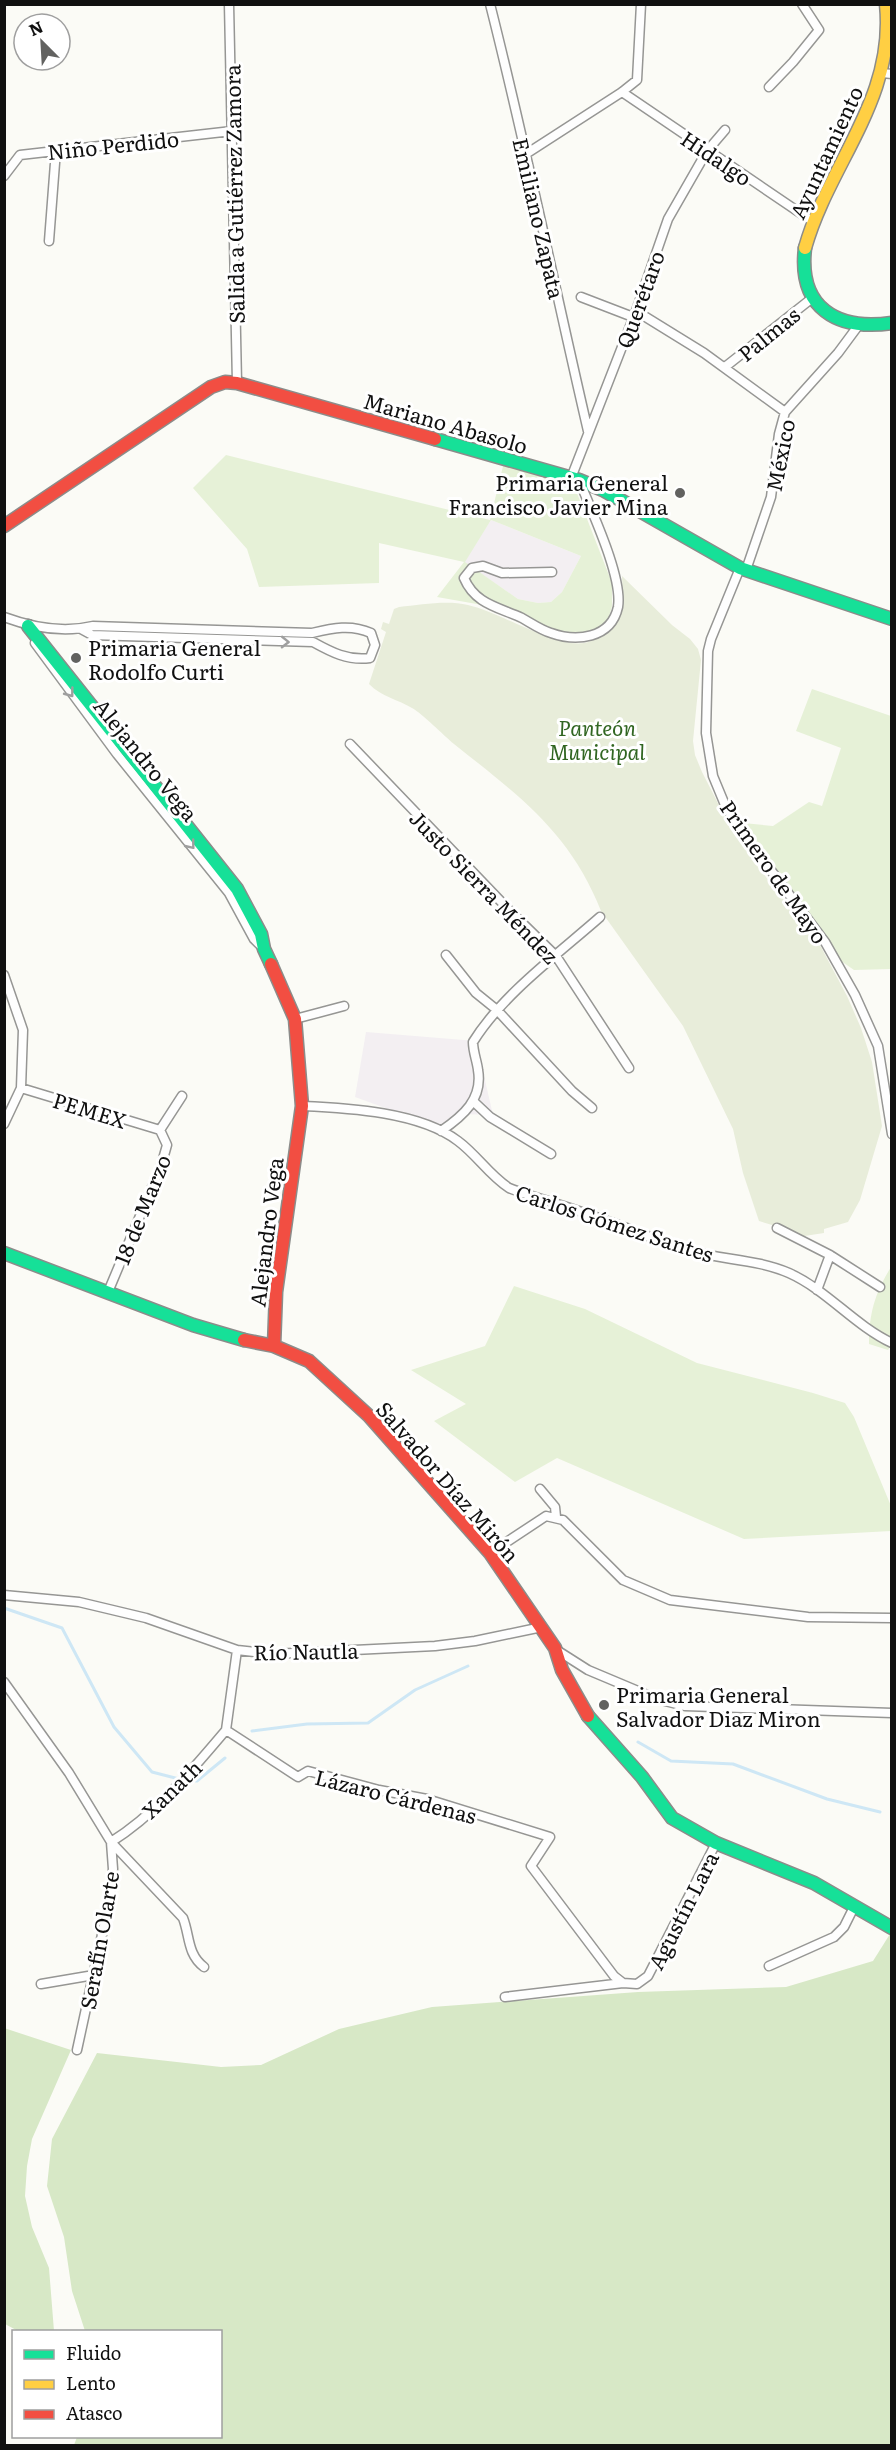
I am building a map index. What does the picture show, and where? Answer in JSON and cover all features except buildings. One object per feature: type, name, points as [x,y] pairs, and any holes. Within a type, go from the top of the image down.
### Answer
[{"type":"street","name":"Salida a Gutiérrez Zamora","points":[[230,4],[237,383]]},
{"type":"street","name":"Emiliano Zapata","points":[[490,4],[588,431]]},
{"type":"street","points":[[526,154],[637,80],[641,4]]},
{"type":"street","points":[[769,87],[819,30],[802,4]]},
{"type":"street","name":"Ayuntamiento","points":[[812,299],[803,265],[812,221],[853,144],[886,73],[886,4]]},
{"type":"street","name":"Hidalgo","points":[[622,92],[812,221]]},
{"type":"street","name":"Querétaro","points":[[575,479],[588,431],[635,314],[668,219],[707,151],[725,130]]},
{"type":"street","name":"Niño Perdido","points":[[4,176],[20,155],[232,131]]},
{"type":"street","points":[[49,241],[56,150]]},
{"type":"street","points":[[581,297],[635,314],[725,368],[785,412]]},
{"type":"street","points":[[812,299],[829,315],[858,326],[891,323]]},
{"type":"street","name":"Palmas","points":[[725,368],[812,299]]},
{"type":"street","name":"México","points":[[743,569],[771,497],[779,434],[785,412],[838,353],[858,326]]},
{"type":"street","name":"Mariano Abasolo","points":[[4,526],[211,387],[225,382],[237,383],[575,479],[603,490],[743,569],[891,619]]},
{"type":"street","points":[[552,572],[502,573],[483,566],[472,568],[464,578],[469,591],[481,601],[550,633],[580,639],[600,633],[612,621],[618,608],[618,591],[615,574],[575,479]]},
{"type":"street","name":"Primero de Mayo","points":[[743,569],[711,639],[708,651],[706,733],[713,776],[725,805],[742,832],[825,942],[855,995],[878,1046],[891,1134]]},
{"type":"street","points":[[4,617],[28,626],[313,637],[336,627],[361,628],[371,633],[375,645],[370,658],[360,659],[335,655],[313,637]]},
{"type":"street","name":"Alejandro Vega","points":[[28,626],[121,751],[233,891],[261,934],[264,950],[295,1019],[302,1106],[276,1292],[274,1346]]},
{"type":"street","name":"Justo Sierra Méndez","points":[[350,744],[501,903],[556,956],[628,1068]]},
{"type":"street","points":[[441,1131],[459,1119],[479,1090],[479,1072],[473,1042],[497,1010],[600,917]]},
{"type":"street","points":[[446,955],[476,993],[497,1010],[572,1091],[592,1108]]},
{"type":"street","points":[[4,975],[23,1030],[21,1088],[4,1124]]},
{"type":"street","points":[[295,1019],[344,1006]]},
{"type":"street","name":"PEMEX","points":[[21,1088],[160,1130]]},
{"type":"street","name":"18 de Marzo","points":[[108,1292],[161,1167],[167,1145],[160,1130],[182,1096]]},
{"type":"street","points":[[473,1101],[490,1117],[551,1154]]},
{"type":"street","name":"Carlos Gómez Santes","points":[[302,1106],[355,1108],[400,1116],[441,1131],[456,1139],[497,1180],[509,1188],[595,1216],[689,1251],[756,1262],[791,1274],[817,1290],[853,1319],[891,1343]]},
{"type":"street","points":[[777,1228],[830,1255],[880,1287]]},
{"type":"street","name":"Salvador Díaz Mirón","points":[[4,1253],[192,1325],[223,1335],[274,1346],[309,1361],[369,1416],[490,1553],[555,1648],[562,1670],[590,1720],[642,1777],[672,1818],[716,1843],[814,1883],[891,1928]]},
{"type":"street","points":[[817,1290],[830,1255]]},
{"type":"street","points":[[540,1489],[555,1507],[555,1516]]},
{"type":"street","points":[[490,1553],[546,1516],[555,1516],[563,1520],[623,1580],[669,1600],[808,1617],[891,1618]]},
{"type":"street","name":"Río Nautla","points":[[4,1595],[79,1602],[146,1618],[237,1650],[273,1654],[435,1646],[475,1641],[542,1627]]},
{"type":"street","points":[[555,1648],[588,1670],[657,1699],[686,1706],[891,1713]]},
{"type":"street","points":[[226,1730],[237,1650]]},
{"type":"street","name":"Serafín Olarte","points":[[4,1682],[69,1773],[111,1842],[113,1869],[94,1975],[77,2050]]},
{"type":"street","name":"Xanath","points":[[111,1842],[123,1834],[189,1774],[226,1730]]},
{"type":"street","name":"Lázaro Cárdenas","points":[[226,1730],[298,1777],[308,1771],[379,1790],[427,1799],[550,1837],[531,1866],[614,1976],[623,1983]]},
{"type":"street","points":[[111,1842],[183,1918],[188,1931],[189,1947],[195,1960],[204,1967]]},
{"type":"street","name":"Agustín Lara","points":[[506,1997],[623,1983],[637,1984],[648,1976],[716,1843]]},
{"type":"street","points":[[769,1966],[834,1937],[844,1927],[854,1906]]},
{"type":"street","points":[[40,1984],[94,1975]]},
{"type":"shaded area","points":[[491,520],[581,556],[562,592],[551,602],[538,603],[518,599],[464,562]]},
{"type":"shaded area","points":[[366,1032],[476,1041],[493,1115],[461,1114],[443,1129],[355,1097]]},
{"type":"green space","points":[[226,455],[490,520],[504,462],[565,479],[575,488],[612,583],[612,606],[608,620],[597,631],[583,636],[564,635],[488,606],[437,597],[464,562],[379,543],[379,583],[259,587],[247,549],[193,488]],"holes":[[[491,520],[581,556],[562,592],[551,602],[538,603],[518,599],[465,562]]]},
{"type":"green space","name":"Panteón Municipal","points":[[622,576],[698,649],[701,660],[693,741],[695,755],[702,772],[722,811],[758,867],[821,947],[847,996],[872,1062],[882,1126],[860,1200],[848,1222],[824,1229],[824,1233],[798,1237],[782,1228],[759,1221],[743,1173],[733,1129],[683,1026],[601,911],[588,883],[558,837],[500,780],[422,715],[379,692],[369,684],[386,632],[381,629],[383,622],[389,624],[394,609],[434,603],[468,605],[559,640],[584,643],[601,636],[615,624],[621,610]]},
{"type":"green space","points":[[812,689],[891,716],[891,969],[854,970],[841,961],[743,823],[773,826],[809,802],[822,806],[841,748],[796,731]]},
{"type":"green space","points":[[891,1267],[891,1346],[888,1350],[869,1344],[869,1333],[874,1304]]},
{"type":"green space","points":[[514,1286],[585,1309],[697,1363],[845,1403],[854,1417],[891,1506],[891,1531],[744,1539],[557,1458],[515,1482],[434,1421],[466,1404],[411,1370],[485,1346]]},
{"type":"green space","points":[[890,1934],[892,1936],[891,2445],[74,2445],[77,2438],[222,2438],[222,2330],[85,2330],[72,2291],[64,2237],[47,2186],[52,2139],[97,2053],[221,2067],[261,2065],[339,2029],[432,2007],[638,1992],[786,1987],[873,1961]]},
{"type":"green space","points":[[4,2028],[71,2050],[32,2139],[25,2196],[32,2227],[49,2268],[54,2330],[16,2330],[5,2324]]},
{"type":"waterway","points":[[4,1608],[62,1628],[114,1727],[152,1772],[179,1779]]},
{"type":"waterway","points":[[252,1731],[307,1724],[368,1723],[415,1690],[468,1666]]},
{"type":"waterway","points":[[638,1742],[671,1761],[733,1764],[827,1799],[880,1812]]},
{"type":"waterway","points":[[185,1780],[197,1781],[225,1758]]},
{"type":"traffic: fast","points":[[805,248],[804,269],[808,286],[815,300],[825,311],[838,319],[854,323],[872,325],[892,323]]},
{"type":"traffic: fast","points":[[435,439],[579,480],[603,490],[740,568],[892,619]]},
{"type":"traffic: fast","points":[[28,626],[237,889],[261,934],[264,949],[271,964]]},
{"type":"traffic: fast","points":[[4,1253],[193,1325],[244,1340]]},
{"type":"traffic: fast","points":[[588,1716],[642,1777],[672,1818],[716,1843],[814,1883],[892,1928]]},
{"type":"traffic: slow","points":[[805,248],[829,187],[871,101],[881,70],[886,38],[886,4]]},
{"type":"traffic: jam","points":[[4,526],[211,387],[225,382],[237,383],[435,439]]},
{"type":"traffic: jam","points":[[271,964],[295,1019],[302,1106],[276,1292],[274,1346]]},
{"type":"traffic: jam","points":[[244,1340],[274,1346],[309,1361],[369,1416],[490,1553],[555,1648],[562,1670],[588,1716]]},
{"type":"place","name":"Primaria General Francisco Javier Mina","points":[[680,493]]},
{"type":"place","name":"Primaria General Rodolfo Curti","points":[[76,658]]},
{"type":"place","name":"Primaria General Salvador Diaz Miron","points":[[604,1705]]}]
